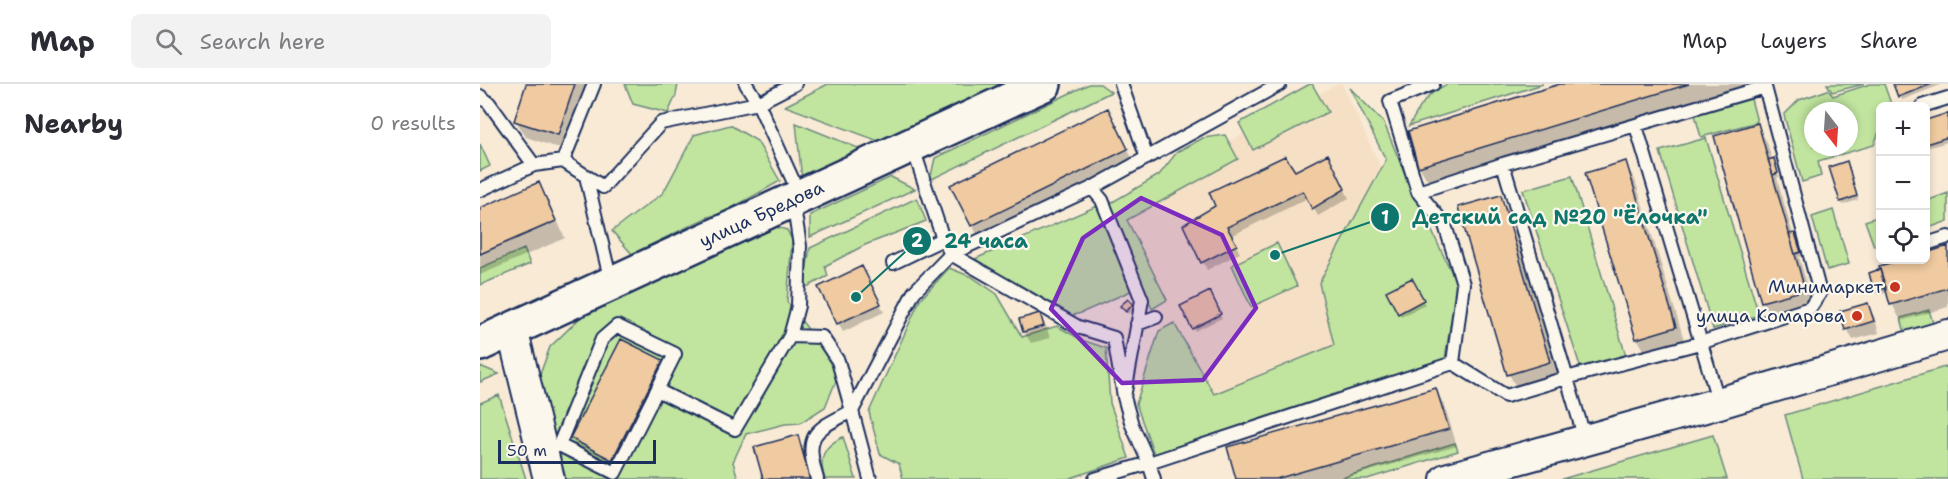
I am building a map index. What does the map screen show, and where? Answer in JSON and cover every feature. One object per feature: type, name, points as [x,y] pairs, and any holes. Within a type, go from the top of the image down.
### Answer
[{"type":"main road","name":"улица Бредова","points":[[480,344],[1044,84]]},
{"type":"street","points":[[512,329],[550,458]]},
{"type":"street","points":[[1446,479],[1719,403],[1948,335]]},
{"type":"lane","points":[[563,161],[594,84]]},
{"type":"lane","points":[[657,390],[735,429],[790,336],[798,306],[800,246],[797,198],[758,103],[746,84]]},
{"type":"lane","points":[[480,190],[534,165],[563,161],[603,187],[661,123],[758,103],[795,84]]},
{"type":"lane","points":[[1121,84],[1147,158]]},
{"type":"lane","points":[[1433,84],[1390,101],[1418,192],[1445,225],[1463,284],[1453,363]]},
{"type":"lane","points":[[817,479],[810,449],[814,435],[829,423],[852,411],[914,292],[951,254],[1092,188],[1276,85]]},
{"type":"lane","points":[[1418,192],[1503,164],[1765,87],[1820,293],[1810,308],[1700,343],[1506,396],[1453,363]]},
{"type":"lane","points":[[1930,104],[1948,98]]},
{"type":"lane","points":[[483,102],[534,165]]},
{"type":"lane","points":[[1636,126],[1719,403]]},
{"type":"lane","points":[[912,144],[943,239],[951,254],[1078,327],[1114,338],[1124,397],[1132,425],[1154,479]]},
{"type":"lane","points":[[1503,164],[1585,440]]},
{"type":"lane","points":[[586,176],[612,283]]},
{"type":"lane","points":[[1092,188],[1102,200],[1142,300],[1124,397]]},
{"type":"lane","points":[[1930,243],[1948,237]]},
{"type":"lane","points":[[893,263],[943,239]]},
{"type":"lane","points":[[1137,324],[1156,317]]},
{"type":"lane","points":[[617,326],[675,354],[657,390],[615,473],[550,458],[602,339],[617,326]]},
{"type":"lane","points":[[790,336],[822,337],[838,361],[870,479]]},
{"type":"lane","points":[[1095,479],[1453,363]]},
{"type":"highlighted area","points":[[1141,198],[1222,235],[1256,308],[1203,380],[1122,383],[1051,309],[1083,238]]},
{"type":"shaded area","points":[[1338,84],[1342,84],[1445,306],[1202,418],[1156,317],[1109,204]]},
{"type":"green space","points":[[625,84],[678,84],[668,113],[633,104]]},
{"type":"green space","points":[[828,84],[1007,84],[881,142],[785,106]]},
{"type":"green space","points":[[1089,84],[1100,84],[1111,92],[930,180],[935,158]]},
{"type":"green space","points":[[1310,84],[1328,112],[1253,150],[1239,123]]},
{"type":"green space","points":[[1448,84],[1543,84],[1409,126],[1429,96]]},
{"type":"green space","points":[[1827,84],[1864,84],[1832,92]]},
{"type":"green space","points":[[1870,84],[1884,84],[1890,102],[1876,102],[1874,145],[1858,150],[1858,102],[1804,102],[1804,156],[1836,156],[1818,161],[1821,176],[1802,182],[1784,115],[1799,100],[1828,90],[1833,96]]},
{"type":"green space","points":[[1350,88],[1384,123],[1404,172],[1457,284],[1445,358],[1154,454],[1136,404],[1159,331],[1174,323],[1214,394],[1334,345],[1319,283],[1386,160]]},
{"type":"green space","points":[[1751,99],[1757,122],[1701,137],[1695,115]]},
{"type":"green space","points":[[796,123],[868,152],[802,180]]},
{"type":"green space","points":[[730,125],[757,141],[780,181],[723,213],[708,217],[632,254],[612,231],[663,193],[694,135]]},
{"type":"green space","points":[[1225,135],[1238,159],[1127,220],[1167,300],[1152,309],[1109,204],[1159,175],[1177,152],[1203,138]]},
{"type":"green space","points":[[1706,138],[1759,315],[1713,329],[1660,151]]},
{"type":"green space","points":[[480,144],[490,166],[480,171]]},
{"type":"green space","points":[[1572,176],[1626,356],[1581,369],[1523,190]]},
{"type":"green space","points":[[891,177],[915,189],[810,237],[810,215]]},
{"type":"green space","points":[[1948,193],[1948,221],[1930,228],[1930,200]]},
{"type":"green space","points":[[917,198],[926,221],[865,245],[825,266],[828,276],[803,289],[810,248]]},
{"type":"green space","points":[[1097,206],[1133,290],[1081,313],[1066,317],[975,259]]},
{"type":"green space","points":[[1833,210],[1849,264],[1827,270],[1812,217]]},
{"type":"green space","points":[[1876,217],[1876,245],[1874,246],[1865,221]]},
{"type":"green space","points":[[776,227],[787,230],[792,240],[787,302],[831,359],[836,381],[825,407],[800,423],[785,424],[746,434],[733,462],[738,479],[562,479],[539,377],[550,347],[585,313]]},
{"type":"green space","points":[[1277,243],[1297,286],[1251,307],[1232,265]]},
{"type":"green space","points":[[524,249],[530,264],[480,285],[480,268]]},
{"type":"green space","points":[[949,268],[972,277],[997,294],[1022,337],[1057,326],[1082,340],[1106,348],[1110,403],[1129,458],[1068,479],[903,479],[899,464],[880,454],[869,412],[920,300]]},
{"type":"green space","points":[[1929,310],[1935,329],[1906,337],[1901,318]]},
{"type":"green space","points":[[480,366],[499,374],[480,382]]},
{"type":"green space","points":[[1948,366],[1948,479],[1803,479],[1785,415]]},
{"type":"green space","points":[[499,395],[526,479],[480,479],[480,403]]},
{"type":"green space","points":[[1713,435],[1727,479],[1562,479]]},
{"type":"green space","points":[[843,437],[856,479],[825,479],[822,465],[824,454],[831,444]]},
{"type":"green space","points":[[1455,443],[1458,451],[1367,479],[1338,479]]},
{"type":"building","points":[[526,84],[575,84],[558,135],[514,121]]},
{"type":"building","points":[[1560,84],[1689,84],[1418,167],[1408,131]]},
{"type":"building","points":[[1893,84],[1932,84],[1898,97]]},
{"type":"building","points":[[1108,108],[1128,149],[971,226],[950,185]]},
{"type":"building","points":[[1948,113],[1948,137],[1930,143],[1930,119]]},
{"type":"building","points":[[1758,123],[1805,290],[1761,302],[1714,136]]},
{"type":"building","points":[[1328,154],[1345,189],[1312,209],[1303,191],[1227,227],[1237,245],[1201,263],[1183,225],[1215,206],[1209,192],[1285,156],[1295,171]]},
{"type":"building","points":[[1774,158],[1778,173],[1773,175],[1768,160]]},
{"type":"building","points":[[1626,161],[1676,327],[1636,339],[1585,173]]},
{"type":"building","points":[[1847,161],[1857,196],[1840,202],[1829,167]]},
{"type":"building","points":[[539,182],[556,221],[480,254],[480,208]]},
{"type":"building","points":[[1501,195],[1550,362],[1507,375],[1458,207]]},
{"type":"building","points":[[1795,233],[1801,252],[1795,254],[1789,234]]},
{"type":"building","points":[[1948,246],[1948,288],[1890,305],[1879,266],[1930,264],[1930,252]]},
{"type":"building","points":[[862,266],[881,304],[837,324],[818,287]]},
{"type":"building","points":[[1880,269],[1886,288],[1874,292],[1869,273]]},
{"type":"building","points":[[1412,278],[1424,300],[1398,314],[1386,291]]},
{"type":"building","points":[[1210,291],[1221,314],[1192,329],[1180,306]]},
{"type":"building","points":[[1128,299],[1133,304],[1126,312],[1120,306]]},
{"type":"building","name":"улица Комарова","points":[[1868,303],[1874,321],[1845,330],[1840,311]]},
{"type":"building","points":[[1040,313],[1044,326],[1023,332],[1019,319]]},
{"type":"building","points":[[621,339],[663,360],[612,460],[570,438]]},
{"type":"building","points":[[1436,388],[1449,429],[1276,479],[1236,479],[1227,447]]},
{"type":"building","points":[[798,435],[810,479],[763,479],[754,447]]},
{"type":"place","name":"Детский сад №20 \"Ёлочка\"","points":[[1275,255]]},
{"type":"place","name":"Минимаркет","points":[[1895,287]]},
{"type":"place","name":"24 часа","points":[[856,297]]},
{"type":"place","name":"улица Комарова","points":[[1857,316]]}]
